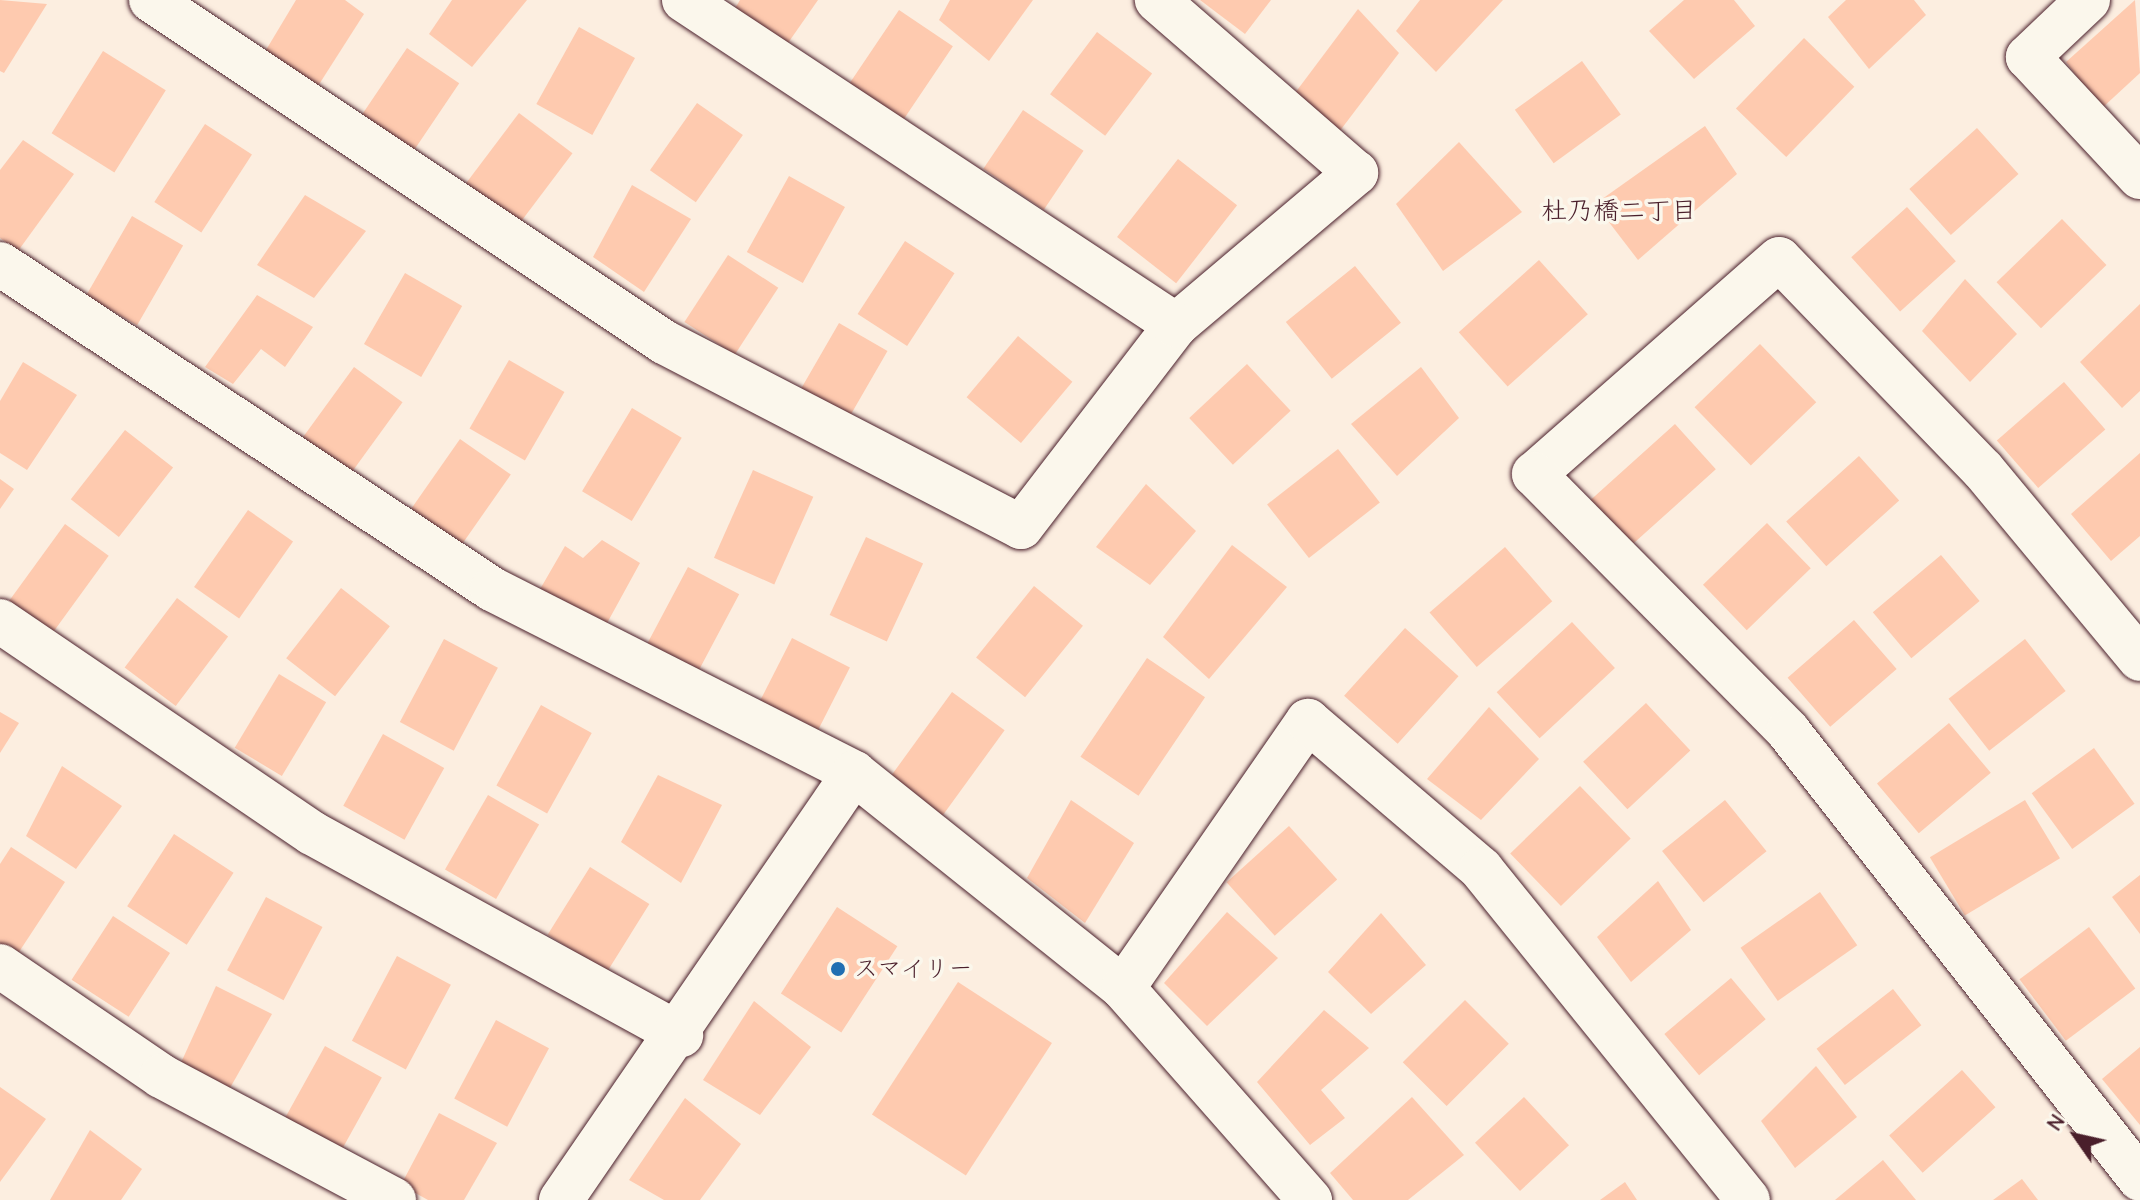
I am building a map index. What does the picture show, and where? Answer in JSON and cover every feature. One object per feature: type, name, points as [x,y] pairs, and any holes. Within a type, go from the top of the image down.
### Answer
[{"type":"street","points":[[151,0],[664,342],[1021,527],[1176,325],[1356,173],[1157,0]]},
{"type":"street","points":[[684,0],[1176,325]]},
{"type":"street","points":[[2088,0],[2028,57],[2140,177]]},
{"type":"street","points":[[2140,659],[1983,470],[1779,259],[1534,474],[1788,731],[2140,1179]]},
{"type":"street","points":[[0,264],[492,589],[854,773],[1123,988],[1310,1200]]},
{"type":"street","points":[[0,621],[312,833],[681,1035]]},
{"type":"street","points":[[1123,988],[1308,721],[1481,869],[1748,1200]]},
{"type":"street","points":[[561,1200],[681,1035],[854,773]]},
{"type":"street","points":[[0,966],[161,1076],[394,1200]]},
{"type":"building","points":[[0,0],[47,4],[4,73],[0,71]]},
{"type":"building","points":[[296,0],[345,0],[364,14],[318,86],[263,55]]},
{"type":"building","points":[[452,0],[527,0],[472,67],[429,34]]},
{"type":"building","points":[[740,0],[818,0],[788,43],[734,10]]},
{"type":"building","points":[[950,0],[1033,0],[989,61],[939,20]]},
{"type":"building","points":[[1200,0],[1271,0],[1245,34]]},
{"type":"building","points":[[1420,0],[1503,0],[1436,72],[1396,31]]},
{"type":"building","points":[[1684,0],[1734,0],[1755,26],[1694,79],[1649,31]]},
{"type":"building","points":[[1846,0],[1914,0],[1926,15],[1869,69],[1828,17]]},
{"type":"building","points":[[2135,0],[2140,73],[2101,109],[2066,62]]},
{"type":"building","points":[[1358,9],[1399,53],[1339,132],[1295,93]]},
{"type":"building","points":[[899,10],[953,46],[902,122],[848,85]]},
{"type":"building","points":[[579,27],[635,58],[592,135],[536,104]]},
{"type":"building","points":[[1097,32],[1152,74],[1105,136],[1050,94]]},
{"type":"building","points":[[1804,38],[1854,87],[1786,157],[1736,108]]},
{"type":"building","points":[[407,48],[459,83],[413,152],[361,117]]},
{"type":"building","points":[[103,51],[166,90],[114,172],[52,133]]},
{"type":"building","points":[[1582,61],[1621,114],[1554,163],[1515,110]]},
{"type":"building","points":[[697,103],[743,135],[696,202],[650,170]]},
{"type":"building","points":[[1023,110],[1084,151],[1044,210],[983,169]]},
{"type":"building","points":[[519,113],[573,153],[520,224],[466,183]]},
{"type":"building","points":[[205,124],[252,154],[201,232],[154,202]]},
{"type":"building","points":[[1705,126],[1737,174],[1638,260],[1595,204]]},
{"type":"building","points":[[1977,128],[2018,174],[1951,235],[1909,189]]},
{"type":"building","points":[[23,140],[74,174],[18,251],[0,238],[0,170]]},
{"type":"building","points":[[1459,142],[1522,212],[1443,271],[1396,204]]},
{"type":"building","points":[[1178,159],[1237,205],[1176,283],[1117,237]]},
{"type":"building","points":[[789,176],[845,207],[803,283],[747,252]]},
{"type":"building","points":[[632,185],[691,219],[644,292],[593,257]]},
{"type":"building","points":[[305,195],[366,231],[314,298],[257,265]]},
{"type":"building","points":[[1907,207],[1956,261],[1900,311],[1851,257]]},
{"type":"building","points":[[132,216],[183,246],[137,325],[86,296]]},
{"type":"building","points":[[2062,219],[2106,265],[2041,328],[1997,282]]},
{"type":"building","points":[[905,241],[954,273],[907,346],[858,314]]},
{"type":"building","points":[[728,255],[778,288],[735,355],[684,322]]},
{"type":"building","points":[[1539,260],[1588,314],[1508,387],[1459,332]]},
{"type":"building","points":[[1355,266],[1401,323],[1332,379],[1286,322]]},
{"type":"building","points":[[405,273],[462,306],[421,377],[364,344]]},
{"type":"building","points":[[1965,279],[2017,334],[1970,382],[1922,331]]},
{"type":"building","points":[[257,295],[313,327],[285,367],[261,349],[233,384],[205,367]]},
{"type":"building","points":[[2140,304],[2140,391],[2122,408],[2080,362]]},
{"type":"building","points":[[839,323],[887,351],[847,420],[799,392]]},
{"type":"building","points":[[1018,336],[1072,382],[1021,443],[967,397]]},
{"type":"building","points":[[1760,344],[1816,402],[1751,465],[1695,407]]},
{"type":"building","points":[[509,360],[564,392],[525,460],[470,428]]},
{"type":"building","points":[[23,362],[77,395],[27,470],[0,453],[0,401]]},
{"type":"building","points":[[1247,364],[1291,411],[1233,465],[1189,418]]},
{"type":"building","points":[[354,367],[403,402],[350,474],[302,439]]},
{"type":"building","points":[[1421,367],[1459,418],[1397,476],[1351,424]]},
{"type":"building","points":[[2064,382],[2105,430],[2038,488],[1997,440]]},
{"type":"building","points":[[632,408],[682,438],[632,521],[582,491]]},
{"type":"building","points":[[1675,424],[1716,469],[1629,548],[1588,502]]},
{"type":"building","points":[[125,430],[173,468],[119,537],[71,499]]},
{"type":"building","points":[[460,439],[511,475],[462,544],[411,509]]},
{"type":"building","points":[[1338,449],[1380,503],[1309,558],[1267,504]]},
{"type":"building","points":[[2140,453],[2140,536],[2111,561],[2071,514]]},
{"type":"building","points":[[1859,456],[1899,501],[1826,566],[1786,522]]},
{"type":"building","points":[[753,470],[813,497],[774,585],[714,558]]},
{"type":"building","points":[[0,479],[14,489],[0,509]]},
{"type":"building","points":[[1146,484],[1196,531],[1150,585],[1096,547]]},
{"type":"building","points":[[248,510],[293,542],[239,619],[194,587]]},
{"type":"building","points":[[1767,523],[1811,568],[1747,630],[1703,585]]},
{"type":"building","points":[[65,524],[109,556],[51,635],[7,603]]},
{"type":"building","points":[[866,537],[923,564],[887,642],[830,615]]},
{"type":"building","points":[[602,540],[640,563],[606,625],[539,591],[565,546],[583,558]]},
{"type":"building","points":[[1232,545],[1287,587],[1209,679],[1163,637]]},
{"type":"building","points":[[1505,547],[1552,601],[1477,667],[1430,613]]},
{"type":"building","points":[[1941,555],[1980,601],[1911,658],[1873,612]]},
{"type":"building","points":[[688,567],[739,594],[697,674],[646,646]]},
{"type":"building","points":[[1034,586],[1083,626],[1025,697],[976,657]]},
{"type":"building","points":[[341,588],[390,626],[335,696],[286,658]]},
{"type":"building","points":[[177,598],[228,637],[176,706],[125,667]]},
{"type":"building","points":[[1854,620],[1897,669],[1830,727],[1788,678]]},
{"type":"building","points":[[1572,622],[1615,668],[1540,738],[1497,692]]},
{"type":"building","points":[[1405,628],[1459,676],[1398,744],[1344,696]]},
{"type":"building","points":[[792,638],[850,668],[816,733],[758,704]]},
{"type":"building","points":[[444,639],[498,668],[454,751],[400,722]]},
{"type":"building","points":[[2025,639],[2066,691],[1989,751],[1949,699]]},
{"type":"building","points":[[1147,658],[1205,697],[1138,796],[1080,757]]},
{"type":"building","points":[[279,674],[326,702],[282,776],[235,748]]},
{"type":"building","points":[[952,692],[1005,730],[942,817],[889,779]]},
{"type":"building","points":[[1646,703],[1690,751],[1627,809],[1583,762]]},
{"type":"building","points":[[541,705],[592,733],[547,814],[496,785]]},
{"type":"building","points":[[1489,707],[1539,759],[1481,820],[1427,779]]},
{"type":"building","points":[[0,712],[19,723],[0,753]]},
{"type":"building","points":[[1949,723],[1991,773],[1919,833],[1877,783]]},
{"type":"building","points":[[383,734],[444,768],[404,840],[343,806]]},
{"type":"building","points":[[2094,748],[2135,804],[2072,849],[2032,793]]},
{"type":"building","points":[[62,766],[122,806],[76,869],[26,836]]},
{"type":"building","points":[[658,775],[722,805],[681,883],[621,842]]},
{"type":"building","points":[[1580,786],[1631,839],[1561,906],[1510,853]]},
{"type":"building","points":[[488,795],[539,824],[496,899],[445,869]]},
{"type":"building","points":[[1071,800],[1134,843],[1085,923],[1027,878]]},
{"type":"building","points":[[1725,800],[1767,851],[1704,902],[1662,851]]},
{"type":"building","points":[[2025,800],[2060,858],[1965,915],[1930,857]]},
{"type":"building","points":[[1289,826],[1337,880],[1275,936],[1227,882]]},
{"type":"building","points":[[174,834],[234,873],[187,945],[127,906]]},
{"type":"building","points":[[11,847],[65,882],[15,958],[0,947],[0,864]]},
{"type":"building","points":[[590,867],[649,904],[607,972],[548,935]]},
{"type":"building","points":[[2140,875],[2140,934],[2112,897]]},
{"type":"building","points":[[1658,881],[1691,930],[1631,982],[1597,937]]},
{"type":"building","points":[[1820,892],[1857,945],[1778,1001],[1741,948]]},
{"type":"building","points":[[266,897],[323,927],[284,1000],[227,970]]},
{"type":"building","name":"スマイリー","points":[[837,907],[897,946],[841,1033],[781,993]]},
{"type":"building","points":[[1227,912],[1278,958],[1207,1026],[1164,983]]},
{"type":"building","points":[[1381,913],[1426,965],[1371,1014],[1328,972]]},
{"type":"building","points":[[113,916],[170,953],[129,1017],[72,980]]},
{"type":"building","points":[[2089,927],[2135,988],[2066,1041],[2020,979]]},
{"type":"building","points":[[397,956],[451,985],[406,1069],[352,1041]]},
{"type":"building","points":[[1731,978],[1766,1019],[1699,1075],[1664,1034]]},
{"type":"building","points":[[958,982],[1052,1043],[966,1176],[872,1115]]},
{"type":"building","points":[[216,986],[272,1014],[226,1095],[179,1067]]},
{"type":"building","points":[[1893,989],[1921,1025],[1845,1085],[1817,1049]]},
{"type":"building","points":[[1465,1000],[1509,1044],[1447,1106],[1403,1062]]},
{"type":"building","points":[[754,1001],[811,1047],[760,1115],[703,1080]]},
{"type":"building","points":[[1324,1010],[1369,1048],[1321,1090],[1345,1118],[1310,1145],[1257,1082]]},
{"type":"building","points":[[496,1020],[549,1048],[507,1127],[454,1099]]},
{"type":"building","points":[[325,1046],[382,1078],[342,1150],[285,1119]]},
{"type":"building","points":[[2140,1047],[2140,1125],[2102,1079]]},
{"type":"building","points":[[1816,1066],[1857,1117],[1795,1168],[1761,1121]]},
{"type":"building","points":[[1962,1070],[1995,1107],[1923,1173],[1889,1136]]},
{"type":"building","points":[[0,1087],[46,1119],[0,1182]]},
{"type":"building","points":[[1412,1097],[1464,1155],[1408,1200],[1353,1200],[1330,1173]]},
{"type":"building","points":[[1524,1097],[1569,1145],[1520,1191],[1475,1143]]},
{"type":"building","points":[[685,1098],[741,1144],[700,1200],[664,1200],[629,1180]]},
{"type":"building","points":[[439,1113],[497,1143],[464,1200],[428,1200],[401,1185]]},
{"type":"building","points":[[90,1130],[142,1169],[121,1200],[50,1200]]},
{"type":"building","points":[[1883,1160],[1916,1200],[1835,1200]]},
{"type":"building","points":[[2022,1179],[2038,1200],[1993,1200]]},
{"type":"building","points":[[1625,1182],[1637,1200],[1600,1200]]},
{"type":"place","name":"スマイリー","points":[[838,969]]},
{"type":"district","name":"杜乃橋二丁目","points":[[1619,212]]}]
